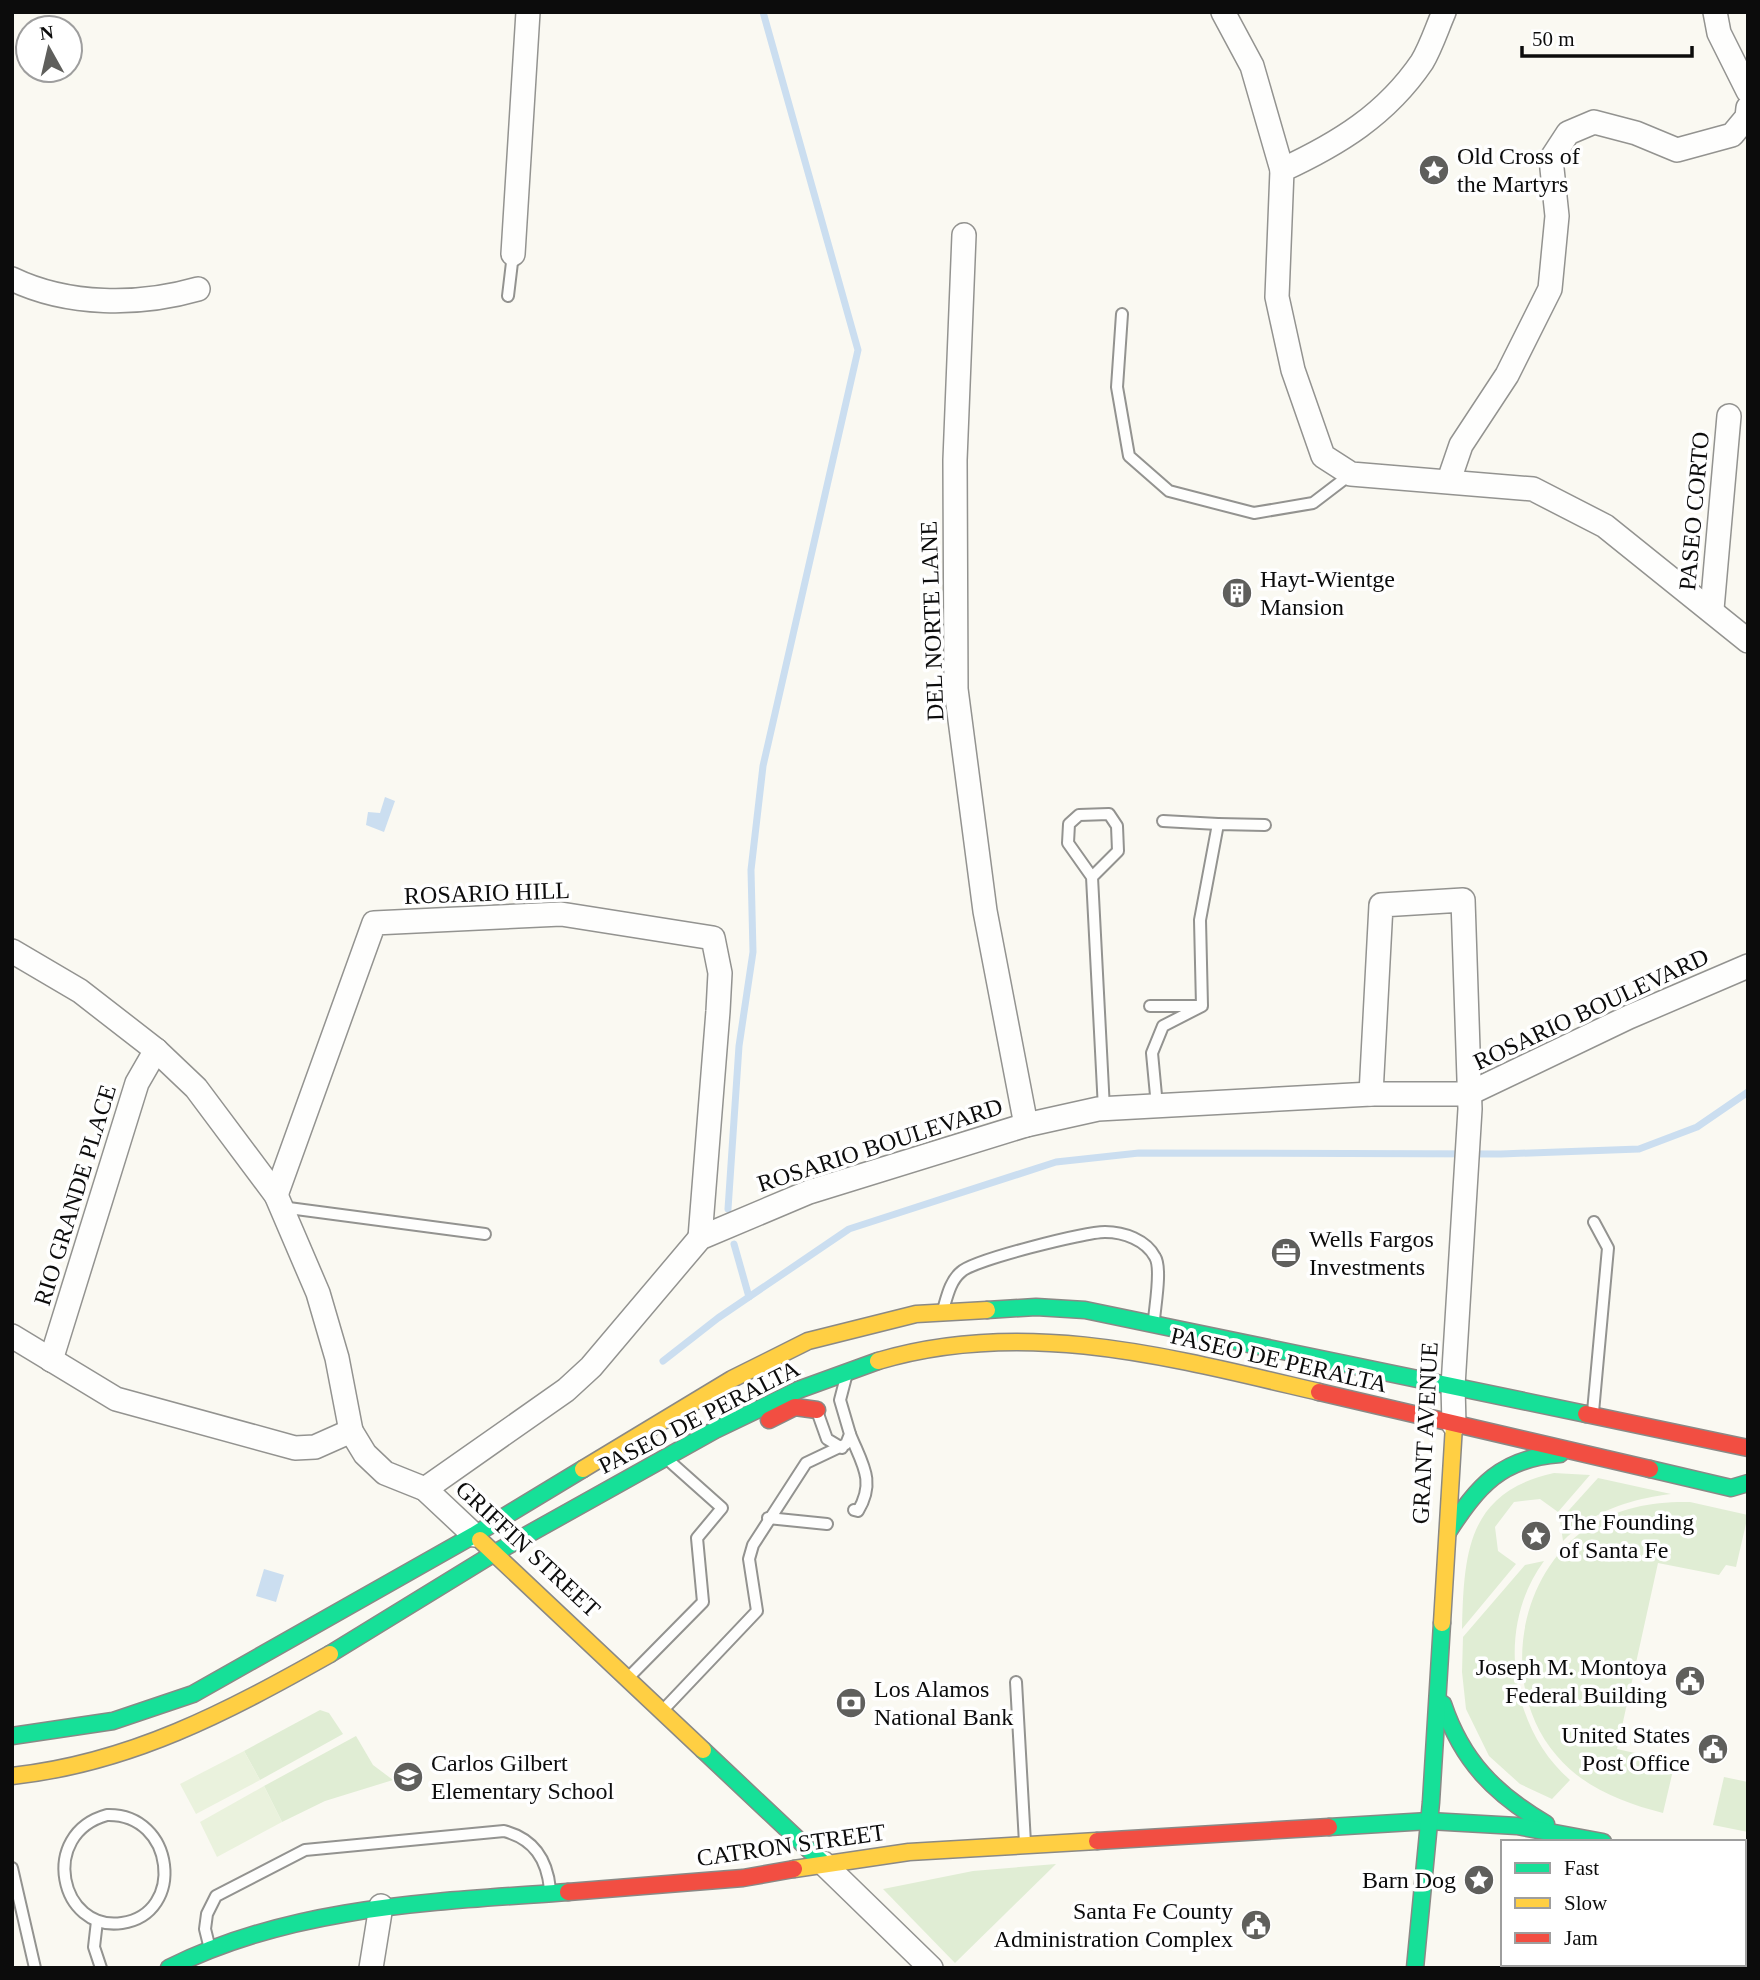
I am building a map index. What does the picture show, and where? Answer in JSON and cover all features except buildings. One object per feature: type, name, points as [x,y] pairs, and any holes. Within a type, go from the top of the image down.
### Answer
[{"type":"main road","name":"PASEO DE PERALTA","points":[[12,1737],[113,1721],[193,1694],[474,1535],[732,1379],[808,1341],[878,1321],[942,1311],[1037,1307],[1085,1310],[1748,1448]]},
{"type":"main road","name":"PASEO DE PERALTA","points":[[12,1776],[76,1767],[139,1751],[186,1731],[334,1653],[495,1554],[708,1433],[804,1386],[853,1368],[933,1346],[997,1341],[1084,1343],[1215,1367],[1731,1488],[1748,1483]]},
{"type":"main road","points":[[708,1433],[742,1434],[794,1406],[817,1409]]},
{"type":"main road","name":"GRANT AVENUE","points":[[1415,1968],[1429,1821],[1454,1425]]},
{"type":"main road","points":[[1447,1533],[1481,1485],[1510,1467],[1547,1454],[1580,1454]]},
{"type":"main road","name":"GRIFFIN STREET","points":[[474,1535],[823,1863]]},
{"type":"main road","points":[[1438,1687],[1455,1741],[1482,1779],[1518,1808],[1560,1832],[1594,1840]]},
{"type":"main road","name":"CATRON STREET","points":[[169,1968],[192,1963],[209,1948],[286,1924],[381,1906],[743,1878],[823,1863],[909,1852],[1429,1821],[1483,1822],[1560,1832]]},
{"type":"street","points":[[513,254],[528,12]]},
{"type":"street","points":[[1223,12],[1252,66],[1282,170],[1277,297],[1293,370],[1323,456],[1351,474],[1533,489],[1605,526],[1712,609],[1748,641]]},
{"type":"street","points":[[1282,170],[1335,145],[1381,110],[1422,61],[1444,12]]},
{"type":"street","points":[[1716,12],[1719,33],[1748,90]]},
{"type":"street","points":[[1450,481],[1461,445],[1507,375],[1550,289],[1558,216],[1551,159],[1568,133],[1594,122],[1636,133],[1677,150],[1732,135],[1747,117],[1748,108]]},
{"type":"street","name":"DEL NORTE LANE","points":[[964,235],[954,460],[956,688],[985,911],[1026,1125]]},
{"type":"street","points":[[12,279],[38,290],[95,299],[160,297],[198,289]]},
{"type":"street","name":"PASEO CORTO","points":[[1712,609],[1729,416]]},
{"type":"street","name":"GRANT AVENUE","points":[[1371,1094],[1381,905],[1462,900],[1469,1102],[1453,1386],[1454,1425]]},
{"type":"street","name":"ROSARIO HILL","points":[[279,1201],[374,923],[561,914],[713,939],[720,973],[699,1238]]},
{"type":"street","points":[[12,951],[80,991],[156,1050],[196,1088],[279,1201],[318,1293],[337,1359],[351,1431],[315,1447],[295,1448],[116,1399],[12,1336]]},
{"type":"street","name":"ROSARIO BOULEVARD","points":[[425,1489],[566,1390],[590,1367],[699,1238],[809,1192],[1026,1125],[1104,1109],[1371,1094],[1469,1102],[1629,1017],[1748,966]]},
{"type":"street","name":"RIO GRANDE PLACE","points":[[51,1360],[137,1083],[156,1050]]},
{"type":"street","name":"GRIFFIN STREET","points":[[351,1431],[365,1454],[385,1473],[425,1489],[474,1535]]},
{"type":"street","name":"GRIFFIN STREET","points":[[823,1863],[931,1968]]},
{"type":"street","points":[[371,1968],[381,1906]]},
{"type":"lane","points":[[508,296],[513,254]]},
{"type":"lane","points":[[1122,314],[1117,387],[1129,456],[1169,491],[1254,513],[1313,503],[1351,474]]},
{"type":"lane","points":[[1092,877],[1118,851],[1117,826],[1109,814],[1079,815],[1069,824],[1068,843],[1092,877],[1104,1109]]},
{"type":"lane","points":[[1163,821],[1265,825]]},
{"type":"lane","points":[[1202,1006],[1200,920],[1218,824]]},
{"type":"lane","points":[[1150,1006],[1202,1006]]},
{"type":"lane","points":[[1157,1106],[1152,1053],[1163,1026],[1202,1006]]},
{"type":"lane","points":[[279,1201],[485,1234]]},
{"type":"lane","points":[[1592,1414],[1608,1248],[1594,1222]]},
{"type":"lane","points":[[942,1311],[952,1282],[961,1270],[984,1261],[1104,1232],[1138,1240],[1147,1245],[1157,1260],[1154,1323]]},
{"type":"lane","points":[[853,1368],[845,1378],[841,1401],[867,1478],[868,1495],[858,1511],[854,1510]]},
{"type":"lane","points":[[804,1386],[817,1409],[827,1438],[842,1448]]},
{"type":"lane","points":[[662,1711],[757,1611],[749,1559],[768,1518],[806,1462],[842,1448],[850,1434]]},
{"type":"lane","points":[[627,1678],[703,1602],[697,1538],[722,1508],[665,1457]]},
{"type":"lane","points":[[768,1518],[827,1524]]},
{"type":"lane","points":[[1016,1682],[1025,1843]]},
{"type":"lane","points":[[107,1815],[130,1817],[151,1831],[159,1843],[164,1882],[154,1905],[146,1913],[122,1923],[97,1921],[78,1906],[66,1883],[65,1857],[68,1844],[85,1823],[96,1818],[107,1815]]},
{"type":"lane","points":[[209,1948],[206,1922],[216,1896],[289,1857],[322,1847],[504,1831],[516,1834],[538,1851],[548,1870],[550,1891]]},
{"type":"lane","points":[[12,1868],[36,1968]]},
{"type":"lane","points":[[97,1921],[94,1947],[100,1968]]},
{"type":"green space","points":[[1554,1473],[1590,1475],[1558,1512],[1540,1499],[1514,1502],[1495,1527],[1498,1551],[1516,1564],[1462,1629],[1469,1551],[1476,1530],[1487,1511],[1503,1495],[1525,1482]]},
{"type":"green space","points":[[1598,1478],[1671,1494],[1641,1499],[1599,1514],[1563,1541],[1560,1520]]},
{"type":"green space","points":[[1690,1502],[1748,1515],[1736,1567],[1726,1565],[1719,1575],[1658,1563],[1617,1749],[1675,1762],[1663,1813],[1606,1793],[1579,1777],[1557,1756],[1539,1731],[1528,1702],[1523,1672],[1523,1641],[1529,1610],[1540,1582],[1557,1556],[1579,1534],[1604,1518],[1632,1508]]},
{"type":"green space","points":[[1544,1561],[1529,1587],[1519,1616],[1515,1646],[1516,1676],[1522,1705],[1534,1733],[1550,1758],[1570,1780],[1552,1799],[1520,1784],[1489,1756],[1466,1709],[1462,1672],[1463,1637],[1525,1565]]},
{"type":"green space","points":[[320,1710],[329,1713],[343,1734],[260,1780],[244,1751]]},
{"type":"green space","points":[[356,1736],[373,1765],[393,1780],[325,1801],[282,1822],[264,1786]]},
{"type":"green space","points":[[244,1751],[260,1780],[196,1814],[180,1784]]},
{"type":"green space","points":[[1724,1777],[1748,1782],[1748,1832],[1713,1825]]},
{"type":"green space","points":[[264,1786],[282,1822],[217,1857],[200,1822]]},
{"type":"green space","points":[[1056,1864],[955,1963],[883,1889],[973,1871]]},
{"type":"water","points":[[385,797],[395,801],[384,832],[366,825],[368,812],[380,813]]},
{"type":"water","points":[[264,1569],[284,1575],[276,1602],[256,1596]]},
{"type":"waterway","points":[[728,1209],[739,1046],[753,952],[751,870],[763,766],[858,350],[763,12]]},
{"type":"waterway","points":[[663,1361],[718,1318],[849,1229],[1056,1162],[1139,1153],[1501,1154],[1639,1149],[1697,1127],[1748,1092]]},
{"type":"waterway","points":[[734,1244],[749,1297]]},
{"type":"traffic: fast","points":[[987,1310],[1036,1307],[1085,1310],[1586,1414]]},
{"type":"traffic: fast","points":[[330,1654],[493,1554],[715,1430],[798,1390],[878,1361]]},
{"type":"traffic: fast","points":[[1448,1532],[1470,1501],[1493,1477],[1522,1461],[1560,1454]]},
{"type":"traffic: fast","points":[[12,1736],[113,1721],[193,1694],[474,1535],[583,1469]]},
{"type":"traffic: fast","points":[[1650,1469],[1731,1488],[1748,1483]]},
{"type":"traffic: fast","points":[[1415,1968],[1431,1802],[1442,1623]]},
{"type":"traffic: fast","points":[[1443,1704],[1470,1759],[1511,1801],[1546,1824]]},
{"type":"traffic: fast","points":[[703,1750],[823,1863]]},
{"type":"traffic: fast","points":[[1329,1827],[1429,1821],[1517,1826],[1592,1840]]},
{"type":"traffic: fast","points":[[169,1968],[216,1947],[314,1919],[415,1904],[568,1892]]},
{"type":"traffic: slow","points":[[583,1469],[732,1379],[808,1341],[916,1314],[987,1310]]},
{"type":"traffic: slow","points":[[878,1361],[933,1348],[989,1343],[1044,1343],[1099,1347],[1155,1356],[1319,1392]]},
{"type":"traffic: slow","points":[[1442,1623],[1454,1425]]},
{"type":"traffic: slow","points":[[480,1540],[703,1750]]},
{"type":"traffic: slow","points":[[12,1776],[97,1760],[138,1747],[215,1715],[330,1654]]},
{"type":"traffic: slow","points":[[794,1869],[909,1852],[1097,1841]]},
{"type":"traffic: jam","points":[[1319,1392],[1650,1469]]},
{"type":"traffic: jam","points":[[769,1420],[795,1407],[817,1410]]},
{"type":"traffic: jam","points":[[1586,1414],[1748,1448]]},
{"type":"traffic: jam","points":[[1097,1841],[1329,1827]]},
{"type":"traffic: jam","points":[[568,1892],[743,1878],[794,1869]]},
{"type":"place","name":"Old Cross of the Martyrs","points":[[1434,170]]},
{"type":"place","name":"Hayt-Wientge Mansion","points":[[1237,593]]},
{"type":"place","name":"Wells Fargos Investments","points":[[1286,1253]]},
{"type":"place","name":"The Founding of Santa Fe","points":[[1536,1536]]},
{"type":"place","name":"Joseph M. Montoya Federal Building","points":[[1690,1681]]},
{"type":"place","name":"Los Alamos National Bank","points":[[851,1703]]},
{"type":"place","name":"United States Post Office","points":[[1713,1749]]},
{"type":"place","name":"Carlos Gilbert Elementary School","points":[[408,1777]]},
{"type":"place","name":"Barn Dog","points":[[1479,1880]]},
{"type":"place","name":"Santa Fe County Administration Complex","points":[[1256,1925]]}]
